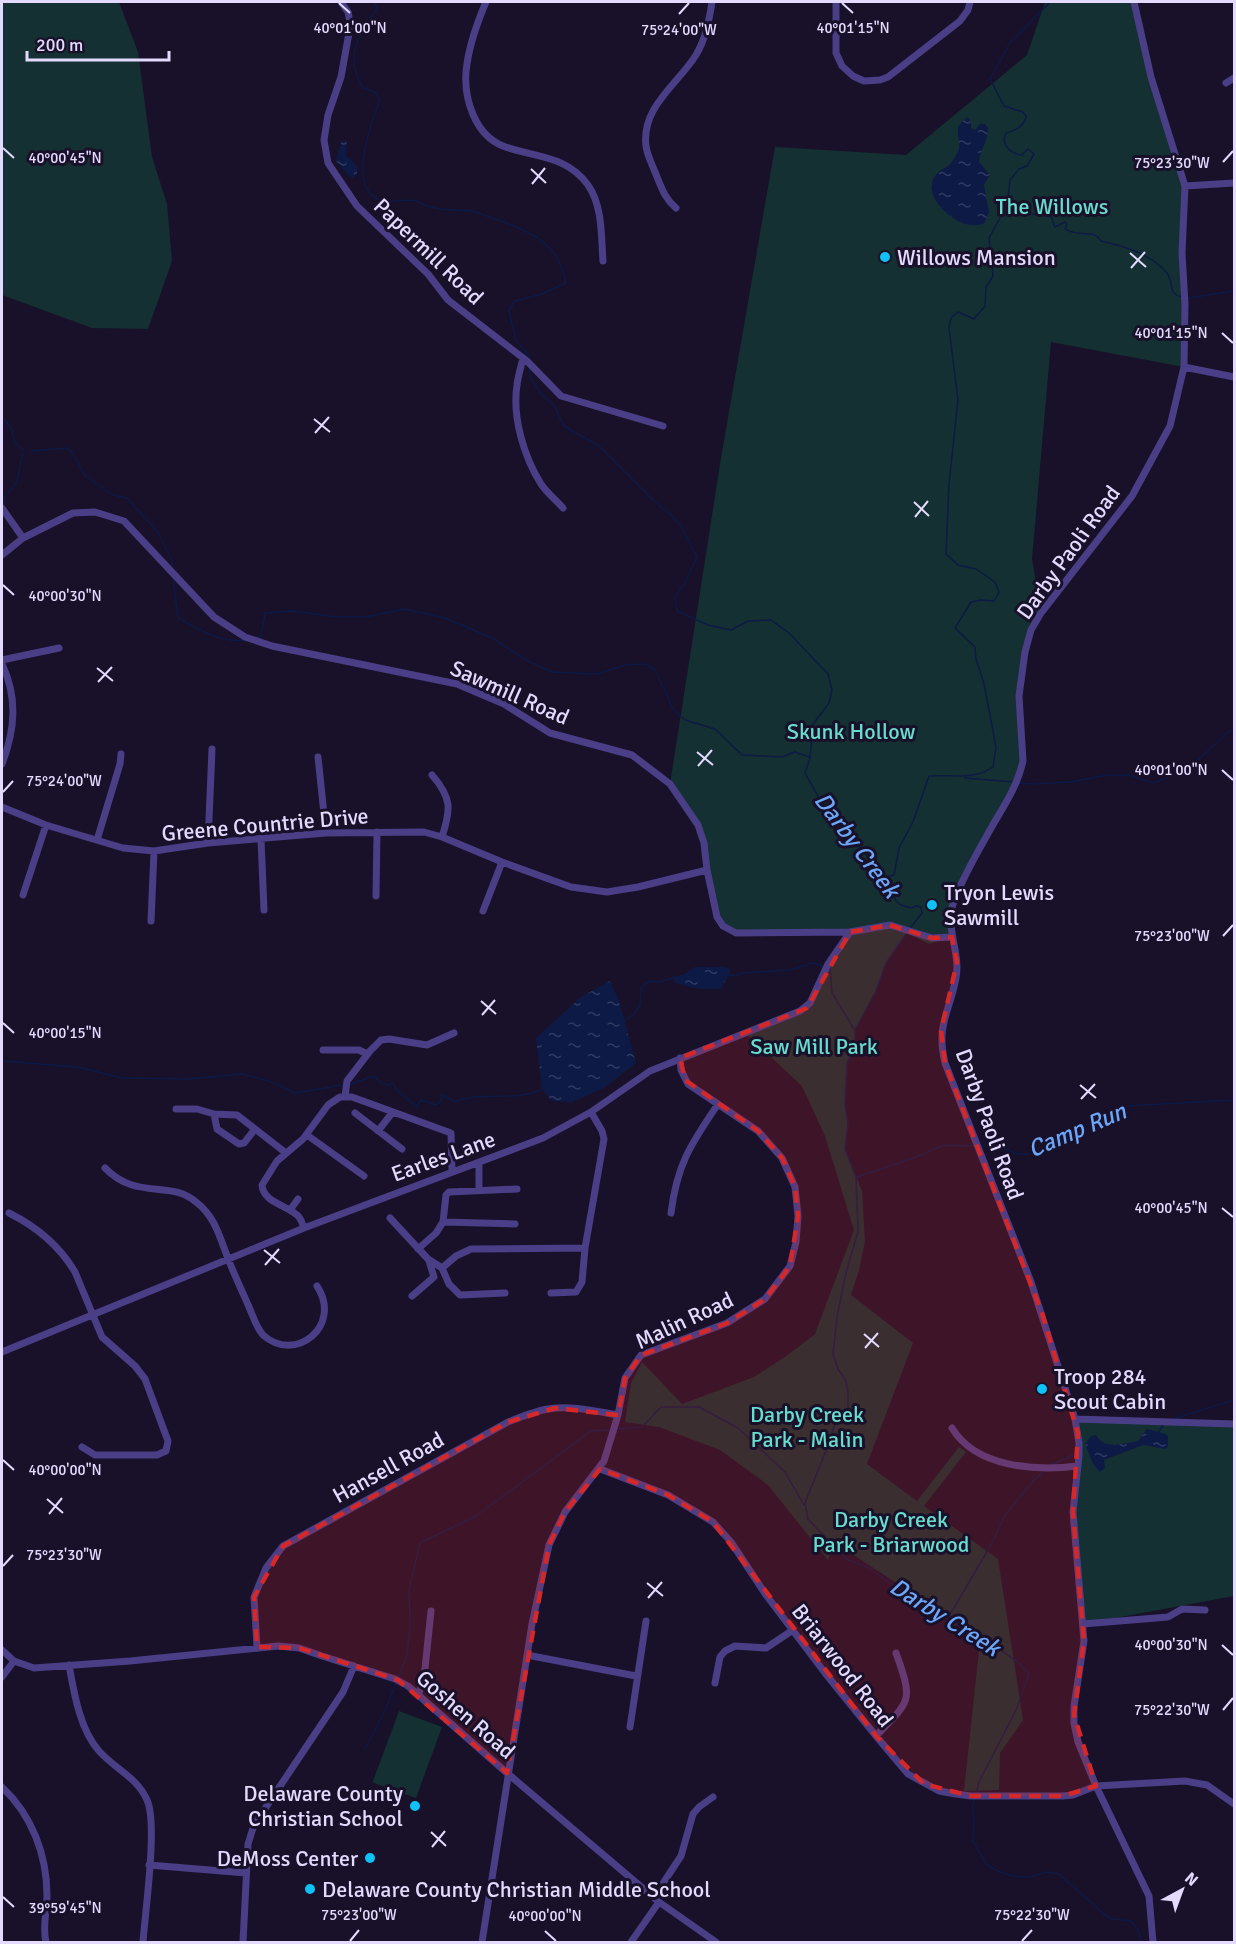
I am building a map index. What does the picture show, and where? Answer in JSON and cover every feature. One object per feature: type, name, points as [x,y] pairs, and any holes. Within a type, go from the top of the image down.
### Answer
[{"type":"street","name":"Papermill Road","points":[[341,2],[348,12],[350,22],[340,77],[326,123],[324,140],[328,163],[357,206],[428,274],[448,300],[525,360],[561,396],[663,426]]},
{"type":"street","points":[[486,2],[466,69],[467,88],[474,114],[480,127],[496,143],[545,156],[569,167],[580,176],[591,191],[596,203],[603,261]]},
{"type":"street","points":[[676,208],[665,197],[647,153],[646,127],[654,108],[692,61],[702,44],[708,27],[712,2]]},
{"type":"street","points":[[836,2],[838,60],[853,76],[871,82],[888,77],[960,21],[968,10],[970,2]]},
{"type":"street","name":"Darby Paoli Road","points":[[1134,2],[1151,77],[1185,186],[1182,253],[1185,304],[1184,367],[1170,426],[1144,476],[1132,496],[1041,613],[1031,630],[1025,652],[1019,696],[1023,761],[1014,789],[977,853],[954,902],[951,913],[952,937],[958,968],[941,1031],[941,1046],[945,1064],[1031,1282],[1075,1419],[1079,1443],[1073,1512],[1084,1651],[1074,1706],[1074,1723],[1078,1742],[1096,1786],[1149,1896],[1153,1942]]},
{"type":"street","points":[[1226,83],[1234,78]]},
{"type":"street","points":[[1185,186],[1234,183]]},
{"type":"street","points":[[525,360],[517,387],[517,417],[530,464],[542,485],[563,508]]},
{"type":"street","points":[[1184,367],[1234,377]]},
{"type":"street","points":[[2,508],[23,538]]},
{"type":"street","name":"Sawmill Road","points":[[2,555],[23,538],[73,513],[95,512],[116,517],[124,521],[214,617],[245,637],[272,646],[457,684],[504,704],[550,733],[632,755],[670,784],[698,825],[704,843],[717,917],[723,926],[735,933],[850,932],[890,925],[938,939],[952,937]]},
{"type":"street","points":[[2,764],[14,720],[11,693],[2,662],[59,648]]},
{"type":"street","points":[[208,843],[212,749]]},
{"type":"street","points":[[97,840],[121,754]]},
{"type":"street","points":[[318,757],[326,832]]},
{"type":"street","points":[[432,775],[445,792],[448,802],[449,815],[442,837]]},
{"type":"street","name":"Greene Countrie Drive","points":[[2,807],[45,825],[123,848],[154,851],[208,843],[261,840],[326,832],[424,832],[571,887],[607,892],[707,870]]},
{"type":"street","points":[[23,895],[45,825]]},
{"type":"street","points":[[376,896],[377,832]]},
{"type":"street","points":[[261,840],[264,910]]},
{"type":"street","points":[[151,921],[154,851]]},
{"type":"street","points":[[483,911],[502,862]]},
{"type":"street","name":"Earles Lane","points":[[2,1352],[304,1228],[543,1138],[591,1112],[650,1071],[807,1008],[820,978],[850,932]]},
{"type":"street","points":[[345,1096],[347,1080],[378,1043],[385,1039],[427,1045],[454,1033]]},
{"type":"street","points":[[323,1050],[359,1050],[367,1054]]},
{"type":"street","name":"Malin Road","points":[[482,1942],[532,1624],[549,1545],[565,1512],[600,1469],[608,1451],[618,1415],[625,1378],[641,1355],[727,1323],[765,1299],[790,1266],[796,1242],[798,1216],[795,1187],[782,1158],[758,1131],[694,1089],[685,1080],[680,1058]]},
{"type":"street","points":[[304,1228],[300,1217],[270,1198],[262,1187],[277,1161],[307,1135],[328,1106],[337,1098],[352,1097],[451,1133],[452,1171]]},
{"type":"street","points":[[672,1213],[681,1165],[688,1149],[718,1104]]},
{"type":"street","points":[[176,1109],[197,1109],[214,1114],[233,1114],[286,1153]]},
{"type":"street","points":[[551,1293],[579,1290],[582,1282],[585,1248],[604,1139],[591,1112]]},
{"type":"street","points":[[354,1113],[402,1149]]},
{"type":"street","points":[[378,1131],[392,1113]]},
{"type":"street","points":[[214,1114],[217,1129],[239,1144],[244,1143],[255,1129]]},
{"type":"street","points":[[307,1135],[364,1176]]},
{"type":"street","points":[[478,1162],[480,1190]]},
{"type":"street","points":[[105,1168],[113,1176],[129,1185],[184,1194],[196,1202],[216,1226],[258,1329],[273,1341],[295,1344],[308,1339],[317,1331],[323,1321],[326,1307],[323,1295],[317,1286]]},
{"type":"street","points":[[418,1249],[435,1233],[442,1222],[446,1195],[454,1191],[517,1190]]},
{"type":"street","points":[[290,1210],[298,1199]]},
{"type":"street","points":[[9,1213],[40,1231],[64,1255],[75,1272],[102,1337],[145,1379],[168,1441],[166,1451],[157,1455],[95,1455],[82,1447]]},
{"type":"street","points":[[390,1218],[428,1259],[442,1268],[449,1284],[460,1295],[505,1293]]},
{"type":"street","points":[[442,1222],[515,1224]]},
{"type":"street","points":[[442,1268],[456,1256],[471,1249],[585,1248]]},
{"type":"street","points":[[412,1296],[434,1277],[428,1259]]},
{"type":"street","name":"Hansell Road","points":[[257,1647],[254,1597],[266,1568],[283,1546],[508,1422],[538,1411],[555,1408],[572,1408],[618,1415]]},
{"type":"street","points":[[1075,1419],[1234,1424]]},
{"type":"street","points":[[952,1428],[956,1435],[967,1444],[984,1456],[998,1462],[1014,1466],[1060,1468],[1078,1466]]},
{"type":"street","name":"Briarwood Road","points":[[600,1469],[668,1495],[713,1522],[731,1542],[766,1596],[876,1736],[908,1774],[924,1784],[939,1791],[971,1796],[1063,1796],[1096,1786],[1185,1781],[1207,1785],[1234,1804]]},
{"type":"street","points":[[1083,1624],[1168,1617],[1182,1609],[1205,1610]]},
{"type":"street","points":[[419,1693],[424,1678],[431,1611]]},
{"type":"street","points":[[630,1727],[646,1622]]},
{"type":"street","points":[[715,1683],[720,1657],[724,1651],[735,1646],[766,1648],[792,1630]]},
{"type":"street","name":"Goshen Road","points":[[14,1662],[34,1668],[188,1656],[278,1646],[299,1648],[397,1680],[419,1693],[507,1773],[656,1899],[716,1942]]},
{"type":"street","points":[[2,1650],[14,1662],[2,1677]]},
{"type":"street","points":[[876,1736],[903,1709],[907,1698],[907,1688],[896,1653]]},
{"type":"street","points":[[527,1655],[636,1676]]},
{"type":"street","points":[[69,1665],[87,1734],[99,1751],[135,1780],[148,1801],[151,1827],[143,1942]]},
{"type":"street","points":[[243,1942],[248,1845],[254,1825],[343,1692],[354,1666]]},
{"type":"street","points":[[2,1787],[31,1825],[41,1851],[46,1876],[44,1933],[46,1942]]},
{"type":"street","points":[[631,1942],[681,1856],[693,1814],[713,1797]]},
{"type":"street","points":[[149,1865],[246,1873]]},
{"type":"highlighted area","points":[[890,925],[932,938],[952,937],[957,962],[941,1031],[945,1063],[1042,1313],[1078,1433],[1073,1512],[1084,1641],[1074,1715],[1096,1786],[1063,1796],[971,1796],[924,1784],[876,1736],[713,1522],[668,1495],[600,1469],[565,1512],[549,1545],[507,1773],[398,1680],[299,1648],[257,1647],[254,1597],[283,1546],[508,1422],[555,1408],[618,1415],[625,1378],[641,1355],[727,1323],[765,1299],[790,1266],[798,1216],[795,1187],[782,1158],[758,1131],[685,1080],[680,1058],[807,1008],[850,932]]},
{"type":"green space","points":[[2,2],[119,2],[138,52],[152,157],[167,204],[172,261],[148,329],[92,328],[2,295]]},
{"type":"green space","points":[[1045,2],[1134,2],[1151,77],[1185,186],[1184,367],[1051,342],[1032,559],[1041,613],[1031,630],[1019,696],[1021,770],[953,902],[952,937],[929,944],[907,933],[886,963],[876,991],[855,1030],[855,1049],[847,1063],[845,1105],[848,1123],[845,1149],[862,1191],[865,1241],[851,1295],[913,1343],[867,1464],[917,1501],[959,1447],[966,1452],[924,1506],[998,1559],[1023,1720],[1000,1753],[999,1790],[964,1791],[981,1632],[955,1621],[835,1543],[828,1560],[768,1485],[720,1450],[659,1427],[625,1422],[631,1383],[642,1362],[682,1404],[754,1377],[815,1334],[854,1230],[825,1136],[802,1086],[745,1033],[800,1011],[813,997],[849,933],[736,933],[717,917],[698,825],[670,784],[721,458],[775,147],[906,155],[1027,55]]},
{"type":"green space","points":[[1075,1419],[1234,1424],[1234,1596],[1083,1624],[1074,1529],[1078,1466]]},
{"type":"green space","points":[[399,1711],[442,1727],[416,1798],[373,1781]]},
{"type":"water","points":[[967,117],[971,121],[971,128],[975,130],[980,124],[985,124],[988,128],[979,162],[990,175],[984,185],[989,212],[984,224],[979,225],[966,224],[950,216],[936,200],[932,188],[935,176],[950,164],[959,149],[958,126]]},
{"type":"water","points":[[342,140],[347,142],[346,155],[357,166],[357,174],[353,178],[336,161]]},
{"type":"water","points":[[695,967],[731,969],[722,988],[719,989],[699,989],[675,983],[674,976],[682,976]]},
{"type":"water","points":[[610,981],[619,1001],[636,1063],[604,1088],[572,1102],[552,1101],[542,1089],[536,1038],[581,997]]},
{"type":"water","points":[[1147,1429],[1166,1434],[1168,1446],[1165,1449],[1143,1445],[1104,1460],[1105,1468],[1100,1472],[1093,1464],[1085,1444],[1091,1436],[1096,1435],[1104,1443],[1120,1444],[1138,1441]]},
{"type":"waterway","name":"Darby Creek","points":[[374,2],[377,8],[359,37],[354,55],[354,65],[363,88],[375,92],[380,100],[369,132],[364,157],[364,180],[367,189],[377,199],[384,201],[410,200],[435,208],[478,213],[525,231],[552,250],[563,270],[566,283],[542,294],[515,301],[509,310],[516,341],[529,355],[529,359]]},
{"type":"waterway","points":[[887,877],[894,875],[899,848],[913,822],[929,776],[978,774],[993,767],[996,747],[975,647],[955,628],[971,602],[994,601],[999,592],[995,582],[976,569],[958,565],[946,554],[949,484],[958,400],[949,328],[951,318],[958,312],[974,319],[985,306],[986,287],[993,276],[989,238],[1007,205],[1010,180],[1019,169],[1027,166],[1034,154],[1028,149],[1022,155],[1018,154],[1006,145],[1004,141],[1006,133],[1019,128],[1026,116],[1023,112],[1004,106],[990,79],[1010,43],[1050,2]]},
{"type":"waterway","points":[[1008,205],[1030,214],[1051,216],[1055,227],[1065,222],[1067,224],[1065,229],[1070,232],[1094,235],[1101,241],[1128,248],[1145,256],[1161,266],[1167,273],[1175,294],[1183,297]]},
{"type":"waterway","points":[[1188,298],[1234,291]]},
{"type":"waterway","name":"Darby Creek","points":[[529,367],[530,377],[541,394],[554,405],[564,426],[599,446],[681,526],[697,557],[684,585],[675,596],[677,611],[708,625],[731,630],[748,621],[771,620],[789,633],[828,674],[832,690],[829,703],[813,724],[810,758],[805,773],[823,805],[887,878],[896,901],[911,908],[921,907],[922,913],[910,928]]},
{"type":"waterway","points":[[2,416],[12,430],[15,443],[23,450]]},
{"type":"waterway","points":[[30,451],[67,448],[74,455],[84,475],[113,495],[127,498],[158,532],[172,561],[172,566]]},
{"type":"waterway","points":[[2,506],[6,495],[16,484],[23,453]]},
{"type":"waterway","points":[[173,577],[178,618],[219,638],[247,640]]},
{"type":"waterway","points":[[257,637],[261,637],[265,613],[292,611],[337,617],[366,617],[405,609],[445,618],[469,628],[494,639],[526,660],[552,672],[597,674],[626,665],[644,664],[655,669],[673,709],[685,720],[715,729],[742,755],[782,757],[795,752],[809,757]]},
{"type":"waterway","points":[[1019,783],[1071,782],[1107,775],[1129,775],[1153,783],[1184,771],[1234,728]]},
{"type":"waterway","points":[[965,778],[1014,782]]},
{"type":"waterway","name":"Darby Creek","points":[[906,934],[886,963],[876,991],[855,1030],[855,1049],[847,1063],[845,1105],[848,1123],[845,1149],[856,1177],[858,1231],[837,1317],[833,1354],[838,1369],[846,1381],[848,1409],[838,1414],[805,1503],[808,1519],[846,1559],[869,1568],[927,1610],[986,1639],[1020,1664],[1029,1674],[1017,1708],[979,1782],[976,1794]]},
{"type":"waterway","points":[[728,975],[791,970],[812,963],[823,966]]},
{"type":"waterway","points":[[830,968],[832,993],[854,1029]]},
{"type":"waterway","points":[[624,1021],[635,1013],[640,1005],[641,988],[646,983],[684,975]]},
{"type":"waterway","points":[[2,1061],[78,1067],[122,1078],[189,1079],[243,1074],[269,1081],[295,1093],[343,1085]]},
{"type":"waterway","points":[[351,1084],[374,1076],[381,1083],[388,1085],[393,1083],[398,1092],[417,1106],[421,1100],[436,1105],[441,1101],[442,1095],[455,1102],[477,1097],[521,1095],[542,1089]]},
{"type":"waterway","name":"Camp Run","points":[[979,1146],[996,1144],[1017,1154],[1030,1154],[1125,1106],[1234,1100]]},
{"type":"waterway","name":"Camp Run","points":[[857,1177],[944,1145],[975,1146]]},
{"type":"waterway","points":[[1170,1420],[1234,1400]]},
{"type":"waterway","points":[[616,1429],[642,1427],[661,1407],[699,1407],[738,1428],[785,1472],[804,1505]]},
{"type":"waterway","points":[[1158,1433],[1164,1424]]},
{"type":"waterway","points":[[399,1676],[407,1656],[410,1626],[409,1590],[420,1543],[476,1516],[591,1431],[611,1430]]},
{"type":"waterway","points":[[1051,1465],[1077,1453]]},
{"type":"waterway","points":[[948,1618],[992,1543],[1005,1515],[1045,1470]]},
{"type":"waterway","points":[[365,1749],[396,1684]]},
{"type":"waterway","name":"Darby Creek","points":[[974,1799],[972,1805],[973,1841],[986,1864],[997,1871],[1013,1876],[1030,1877],[1047,1872],[1059,1874],[1104,1914],[1112,1919],[1131,1921],[1139,1931],[1141,1942]]},
{"type":"place","name":"Willows Mansion","points":[[885,257]]},
{"type":"place","name":"Tryon Lewis Sawmill","points":[[932,905]]},
{"type":"place","name":"Troop 284 Scout Cabin","points":[[1042,1389]]},
{"type":"place","name":"Delaware County Christian School","points":[[415,1806]]},
{"type":"place","name":"DeMoss Center","points":[[370,1858]]},
{"type":"place","name":"Delaware County Christian Middle School","points":[[310,1889]]},
{"type":"park label","name":"The Willows","points":[[1052,206]]},
{"type":"park label","name":"Skunk Hollow","points":[[851,731]]},
{"type":"park label","name":"Saw Mill Park","points":[[814,1046]]},
{"type":"park label","name":"Darby Creek Park - Malin","points":[[807,1426]]},
{"type":"park label","name":"Darby Creek Park - Briarwood","points":[[891,1532]]}]
